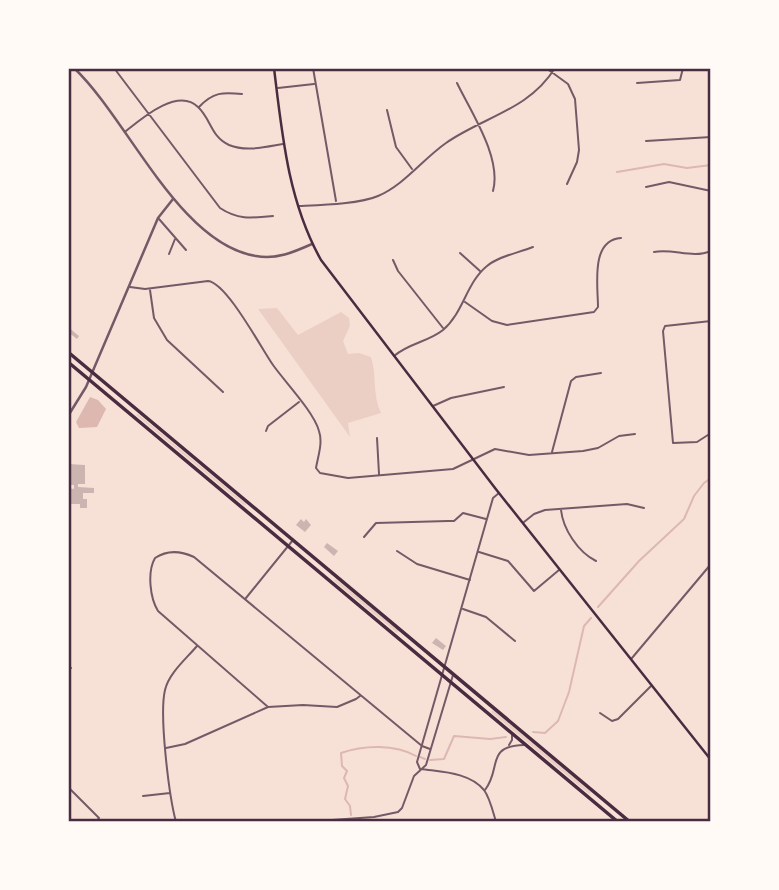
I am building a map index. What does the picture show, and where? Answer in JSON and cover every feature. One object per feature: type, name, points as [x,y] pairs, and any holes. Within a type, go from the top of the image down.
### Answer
[{"type":"highway","points":[[68,352],[630,822]]},
{"type":"highway","points":[[68,362],[618,822]]},
{"type":"main road","points":[[274,68],[284,144],[298,206],[312,244],[331,275],[495,488],[711,760]]},
{"type":"street","points":[[74,68],[99,95],[174,198],[206,233],[243,253],[255,256],[277,256],[312,244]]},
{"type":"street","points":[[114,68],[220,208],[243,219],[274,216]]},
{"type":"street","points":[[313,68],[336,202]]},
{"type":"street","points":[[546,68],[568,84],[576,105],[579,150],[577,162],[567,184]]},
{"type":"street","points":[[298,206],[374,198],[392,188],[446,143],[523,102],[539,89],[555,68]]},
{"type":"street","points":[[637,83],[680,80],[683,68]]},
{"type":"street","points":[[276,88],[315,83]]},
{"type":"street","points":[[457,83],[494,166],[493,191]]},
{"type":"street","points":[[199,107],[214,94],[242,94]]},
{"type":"street","points":[[125,132],[165,104],[180,100],[199,107],[218,138],[229,145],[253,149],[284,144]]},
{"type":"street","points":[[387,110],[396,147],[413,170]]},
{"type":"street","points":[[646,141],[711,137]]},
{"type":"street","points":[[646,187],[669,182],[711,191]]},
{"type":"street","points":[[68,416],[89,379],[158,218],[174,198]]},
{"type":"street","points":[[158,218],[186,250]]},
{"type":"street","points":[[169,254],[176,238]]},
{"type":"street","points":[[465,302],[492,321],[507,325],[594,312],[598,307],[600,254],[610,240],[621,238]]},
{"type":"street","points":[[394,356],[406,346],[432,337],[443,329],[457,315],[481,271],[495,261],[533,247]]},
{"type":"street","points":[[654,252],[666,249],[684,254],[704,254],[711,251]]},
{"type":"street","points":[[460,253],[481,271]]},
{"type":"street","points":[[393,260],[398,271],[443,329]]},
{"type":"street","points":[[129,286],[150,289],[208,281],[216,283],[234,304],[320,432],[317,471],[341,478],[453,469],[495,449],[529,455],[592,450],[614,438],[635,434]]},
{"type":"street","points":[[150,289],[154,318],[167,340],[223,392]]},
{"type":"street","points":[[711,321],[665,326],[663,331],[673,443],[697,442],[711,433]]},
{"type":"street","points":[[552,453],[571,381],[576,377],[601,373]]},
{"type":"street","points":[[432,407],[451,398],[504,387]]},
{"type":"street","points":[[265,431],[300,402]]},
{"type":"street","points":[[377,438],[379,475]]},
{"type":"street","points":[[420,769],[417,762],[493,498],[499,492]]},
{"type":"street","points":[[523,523],[539,512],[561,509],[627,504],[644,508]]},
{"type":"street","points":[[561,509],[564,525],[588,557],[596,561]]},
{"type":"street","points":[[364,537],[376,523],[454,521],[463,513],[488,519]]},
{"type":"street","points":[[246,599],[293,540]]},
{"type":"street","points":[[397,551],[417,564],[471,580]]},
{"type":"street","points":[[479,552],[508,561],[534,591],[560,569]]},
{"type":"street","points":[[268,707],[155,607],[151,573],[155,558],[165,553],[189,555],[246,599],[422,746],[430,749]]},
{"type":"street","points":[[631,659],[711,564]]},
{"type":"street","points":[[462,609],[486,617],[515,641]]},
{"type":"street","points":[[176,822],[163,713],[165,691],[169,680],[197,645]]},
{"type":"street","points":[[304,822],[374,817],[398,812],[414,776],[426,765],[453,674]]},
{"type":"street","points":[[600,713],[612,721],[618,719],[652,685]]},
{"type":"street","points":[[166,748],[186,744],[268,707],[337,707],[361,694]]},
{"type":"street","points":[[484,790],[499,752],[508,746],[513,738],[508,729]]},
{"type":"street","points":[[508,746],[530,747]]},
{"type":"street","points":[[420,769],[468,778],[484,790],[496,822]]},
{"type":"street","points":[[68,787],[99,818],[96,822]]},
{"type":"street","points":[[143,796],[171,793]]},
{"type":"street","points":[[279,822],[288,822]]},
{"type":"shaded area","points":[[277,308],[298,335],[341,312],[349,318],[350,326],[343,341],[348,354],[359,353],[371,357],[376,399],[381,413],[348,423],[350,437],[258,309]]},
{"type":"shaded area","points":[[90,397],[98,400],[106,409],[97,427],[79,428],[76,422]]},
{"type":"shaded area","points":[[136,415],[246,504],[245,506]]},
{"type":"shaded area","points":[[336,579],[399,631],[397,633],[334,581]]},
{"type":"shaded area","points":[[493,710],[591,792],[589,794],[491,712]]},
{"type":"building","points":[[68,327],[79,336],[77,339],[68,332]]},
{"type":"building","points":[[68,464],[85,465],[85,484],[78,484],[78,487],[94,488],[94,493],[83,493],[83,499],[87,499],[87,508],[80,508],[80,504],[68,504],[68,488],[74,489],[74,485],[69,485]]},
{"type":"building","points":[[301,519],[304,522],[306,519],[311,525],[305,532],[296,525]]},
{"type":"building","points":[[327,543],[338,551],[334,556],[324,547]]},
{"type":"building","points":[[436,638],[446,646],[443,650],[432,643]]},
{"type":"waterway","points":[[617,172],[664,164],[687,168],[711,165]]},
{"type":"waterway","points":[[598,607],[639,561],[684,519],[694,496],[711,478]]},
{"type":"waterway","points":[[533,732],[545,733],[558,721],[569,692],[584,626],[591,618]]},
{"type":"waterway","points":[[430,760],[444,759],[454,736],[490,739],[506,737]]},
{"type":"waterway","points":[[351,815],[350,806],[345,799],[348,786],[344,778],[347,771],[342,766],[341,753],[359,748],[379,747],[399,749],[416,756]]},
{"type":"waterway","points":[[420,757],[425,759]]}]
